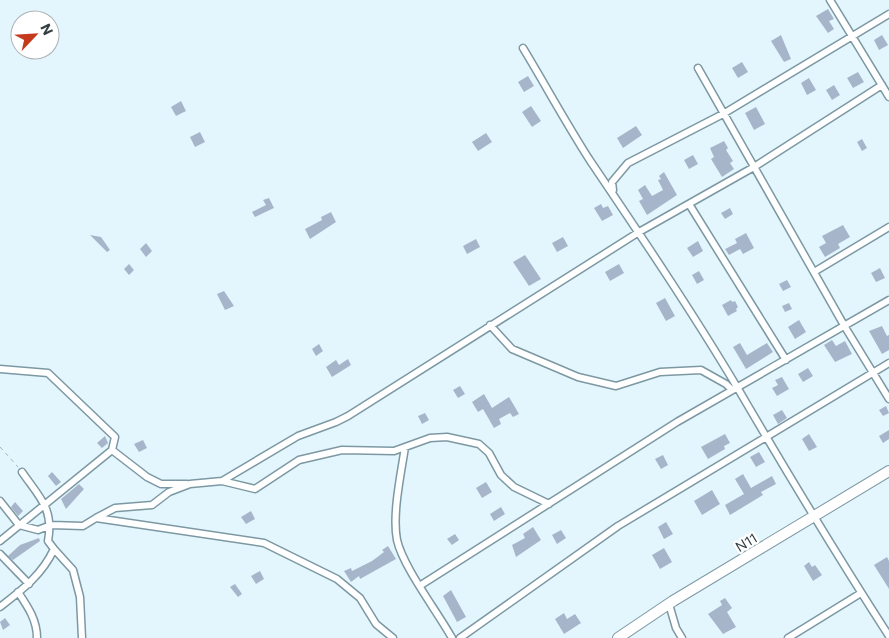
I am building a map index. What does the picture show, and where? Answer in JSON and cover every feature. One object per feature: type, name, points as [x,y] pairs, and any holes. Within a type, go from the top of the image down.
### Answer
[{"type":"main road","name":"N11","points":[[618,638],[669,604],[889,471]]},
{"type":"street","points":[[830,0],[889,97]]},
{"type":"street","points":[[613,191],[612,182],[628,163],[723,114],[889,14]]},
{"type":"street","points":[[523,48],[591,161],[639,232],[813,518],[889,636]]},
{"type":"street","points":[[698,68],[845,327],[889,399]]},
{"type":"street","points":[[222,481],[298,436],[336,422],[639,232],[754,167],[882,85]]},
{"type":"street","points":[[689,204],[786,360]]},
{"type":"street","points":[[814,272],[889,227]]},
{"type":"street","points":[[421,585],[734,389],[845,327],[889,300]]},
{"type":"street","points":[[490,325],[512,349],[578,377],[616,386],[660,372],[701,370],[734,389]]},
{"type":"street","points":[[460,638],[618,526],[889,363]]},
{"type":"street","points":[[0,369],[48,374],[115,437],[112,450],[0,541]]},
{"type":"street","points":[[112,450],[147,477],[161,484],[222,481],[255,489],[299,460],[342,450],[385,452],[430,438],[447,437],[479,444],[489,453],[501,475],[514,487],[549,504]]},
{"type":"street","points":[[405,447],[397,507],[397,539],[405,561],[452,638]]},
{"type":"street","points":[[22,472],[44,504],[51,525],[48,541],[73,570],[80,597],[82,638]]},
{"type":"street","points":[[0,501],[19,525],[38,530],[51,525],[83,526],[115,508],[152,505],[169,492],[190,484]]},
{"type":"street","points":[[96,518],[264,544],[337,579],[360,598],[376,624],[393,638]]},
{"type":"street","points":[[0,607],[30,584],[48,562],[54,549]]},
{"type":"street","points":[[0,554],[30,584]]},
{"type":"street","points":[[18,592],[30,608],[37,628],[37,638]]},
{"type":"street","points":[[788,638],[861,593]]},
{"type":"street","points":[[669,604],[676,628],[682,638]]},
{"type":"path","points":[[0,448],[22,472]]},
{"type":"building","points":[[828,9],[834,19],[829,21],[834,29],[828,33],[816,16]]},
{"type":"building","points":[[781,35],[791,59],[784,62],[771,41]]},
{"type":"building","points":[[882,35],[888,45],[879,50],[874,40]]},
{"type":"building","points":[[742,62],[748,72],[738,78],[732,68]]},
{"type":"building","points":[[858,72],[864,82],[853,88],[847,78]]},
{"type":"building","points":[[528,76],[534,86],[524,92],[518,82]]},
{"type":"building","points":[[809,78],[816,90],[807,95],[801,83]]},
{"type":"building","points":[[834,85],[840,95],[832,100],[826,90]]},
{"type":"building","points":[[181,101],[186,111],[176,116],[171,107]]},
{"type":"building","points":[[531,106],[541,121],[532,127],[522,112]]},
{"type":"building","points":[[756,107],[765,124],[754,130],[745,113]]},
{"type":"building","points":[[636,126],[642,135],[623,148],[617,138]]},
{"type":"building","points":[[200,132],[205,142],[195,147],[190,137]]},
{"type":"building","points":[[486,133],[492,142],[478,151],[472,142]]},
{"type":"building","points":[[862,139],[867,148],[862,151],[857,142]]},
{"type":"building","points":[[724,141],[728,148],[726,150],[733,161],[730,163],[734,169],[722,177],[711,159],[714,157],[710,148]]},
{"type":"building","points":[[693,155],[698,164],[689,169],[684,160]]},
{"type":"building","points":[[664,172],[677,195],[647,215],[639,201],[643,199],[638,190],[645,185],[652,196],[663,190],[658,180],[661,179],[659,176]]},
{"type":"building","points":[[269,198],[274,208],[255,217],[252,212],[266,205],[263,200]]},
{"type":"building","points":[[601,204],[603,208],[608,206],[613,215],[602,221],[594,208]]},
{"type":"building","points":[[730,208],[733,214],[725,219],[721,213]]},
{"type":"building","points":[[331,212],[336,222],[310,239],[305,229],[322,220],[321,217]]},
{"type":"building","points":[[843,225],[850,237],[838,244],[840,248],[825,257],[819,247],[826,243],[822,236]]},
{"type":"building","points":[[746,233],[754,248],[743,254],[740,249],[729,255],[725,249],[737,243],[735,239]]},
{"type":"building","points":[[90,235],[101,237],[110,250],[107,252]]},
{"type":"building","points":[[563,237],[568,246],[557,252],[552,243]]},
{"type":"building","points":[[476,239],[480,247],[467,254],[463,246]]},
{"type":"building","points":[[698,241],[703,251],[693,257],[687,248]]},
{"type":"building","points":[[146,243],[152,251],[146,257],[140,249]]},
{"type":"building","points":[[525,255],[541,279],[529,286],[513,262]]},
{"type":"building","points":[[129,264],[134,270],[129,275],[124,269]]},
{"type":"building","points":[[619,264],[624,273],[610,281],[605,272]]},
{"type":"building","points":[[880,268],[885,278],[876,282],[871,273]]},
{"type":"building","points":[[699,271],[704,280],[697,284],[692,275]]},
{"type":"building","points":[[787,280],[791,287],[783,291],[779,284]]},
{"type":"building","points":[[224,291],[234,306],[225,310],[217,294]]},
{"type":"building","points":[[665,298],[675,316],[666,321],[656,303]]},
{"type":"building","points":[[731,300],[732,302],[735,301],[738,307],[737,311],[728,316],[722,305]]},
{"type":"building","points":[[789,303],[792,309],[785,312],[782,306]]},
{"type":"building","points":[[799,320],[806,332],[795,339],[788,327]]},
{"type":"building","points":[[882,326],[887,336],[889,335],[889,350],[882,354],[869,331]]},
{"type":"building","points":[[832,340],[836,346],[845,341],[852,354],[835,362],[824,345]]},
{"type":"building","points":[[740,343],[747,355],[767,343],[773,352],[746,369],[733,347]]},
{"type":"building","points":[[319,344],[323,351],[316,356],[312,349]]},
{"type":"building","points":[[348,359],[351,365],[332,377],[326,367],[336,360],[339,365]]},
{"type":"building","points":[[808,368],[813,376],[803,382],[798,374]]},
{"type":"building","points":[[782,377],[789,389],[777,396],[772,388],[778,385],[775,380]]},
{"type":"building","points":[[460,386],[465,394],[458,398],[453,390]]},
{"type":"building","points":[[484,394],[492,408],[509,397],[519,414],[513,417],[510,413],[499,419],[501,424],[494,428],[483,409],[478,412],[472,402]]},
{"type":"building","points":[[886,406],[889,413],[883,416],[879,410]]},
{"type":"building","points":[[782,410],[787,418],[778,424],[773,415]]},
{"type":"building","points":[[425,413],[429,420],[422,424],[418,416]]},
{"type":"building","points":[[889,430],[889,439],[883,443],[879,436]]},
{"type":"building","points":[[725,434],[730,443],[724,446],[725,449],[708,459],[701,447]]},
{"type":"building","points":[[809,434],[817,447],[809,451],[802,439]]},
{"type":"building","points":[[105,436],[108,443],[102,448],[97,443]]},
{"type":"building","points":[[143,440],[147,448],[139,452],[134,444]]},
{"type":"building","points":[[759,452],[765,462],[756,467],[750,457]]},
{"type":"building","points":[[663,455],[668,465],[661,469],[655,459]]},
{"type":"building","points":[[52,472],[61,482],[56,486],[48,476]]},
{"type":"building","points":[[743,474],[751,488],[772,476],[776,484],[761,492],[763,495],[730,515],[725,505],[744,494],[735,479]]},
{"type":"building","points":[[486,482],[492,492],[482,498],[476,488]]},
{"type":"building","points":[[79,484],[84,489],[66,509],[61,499]]},
{"type":"building","points":[[712,490],[720,504],[702,515],[694,501]]},
{"type":"building","points":[[15,502],[23,511],[18,516],[11,507]]},
{"type":"building","points":[[501,507],[505,514],[494,521],[490,514]]},
{"type":"building","points":[[251,511],[255,519],[246,524],[241,517]]},
{"type":"building","points":[[666,522],[673,534],[664,539],[658,527]]},
{"type":"building","points":[[533,527],[541,540],[516,557],[512,545],[525,538],[523,534]]},
{"type":"building","points":[[561,530],[566,538],[557,544],[552,535]]},
{"type":"building","points":[[455,534],[459,540],[452,545],[447,539]]},
{"type":"building","points":[[39,538],[40,541],[13,560],[8,556],[20,545]]},
{"type":"building","points":[[388,546],[396,559],[360,579],[359,576],[351,582],[344,571],[351,568],[352,571],[372,561],[384,552],[382,550]]},
{"type":"building","points":[[664,548],[672,562],[660,569],[652,555]]},
{"type":"building","points":[[887,557],[889,561],[889,589],[874,565]]},
{"type":"building","points":[[809,562],[812,567],[815,565],[822,575],[813,581],[804,566]]},
{"type":"building","points":[[260,571],[264,579],[256,584],[251,576]]},
{"type":"building","points":[[235,584],[242,594],[238,597],[230,587]]},
{"type":"building","points":[[451,590],[466,617],[457,622],[443,596]]},
{"type":"building","points":[[725,598],[732,608],[727,612],[736,627],[723,634],[708,614],[722,605],[720,601]]},
{"type":"building","points":[[564,613],[567,619],[575,614],[581,623],[564,634],[555,619]]},
{"type":"building","points":[[5,618],[10,625],[3,630],[0,622]]}]
